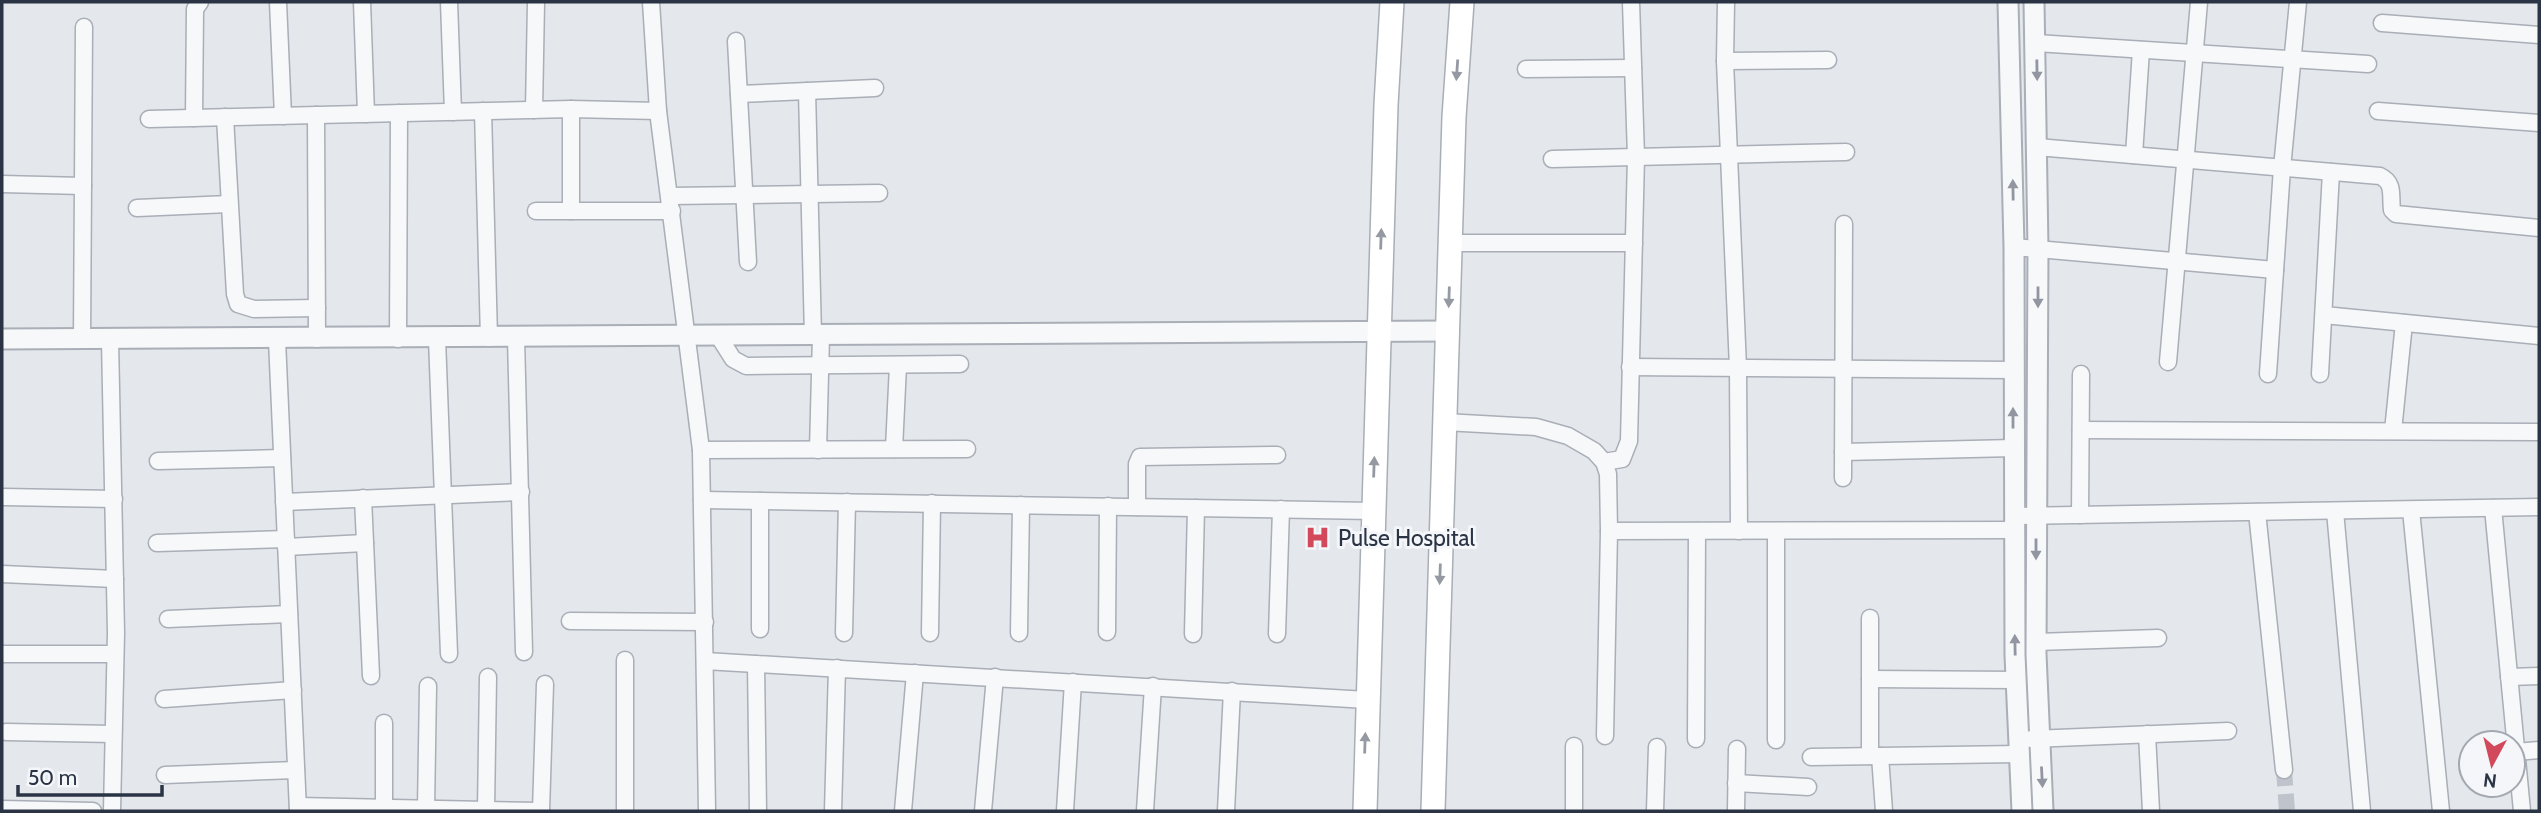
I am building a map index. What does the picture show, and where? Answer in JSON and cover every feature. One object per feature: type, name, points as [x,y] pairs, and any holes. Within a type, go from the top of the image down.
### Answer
[{"type":"main road","points":[[1365,811],[1378,331],[1392,2]]},
{"type":"main road","points":[[1433,811],[1450,243],[1462,2]]},
{"type":"street","points":[[194,118],[195,9],[200,2]]},
{"type":"street","points":[[278,2],[283,116]]},
{"type":"street","points":[[362,2],[366,114]]},
{"type":"street","points":[[449,2],[453,112]]},
{"type":"street","points":[[534,110],[536,2]]},
{"type":"street","points":[[651,2],[658,111],[689,336],[701,450],[708,811]]},
{"type":"street","points":[[1604,462],[1622,459],[1628,449],[1636,157],[1631,2]]},
{"type":"street","points":[[1726,2],[1725,61],[1738,368],[1738,531]]},
{"type":"street","points":[[2008,2],[2014,247],[2016,680],[2022,811]]},
{"type":"street","points":[[2034,2],[2039,250],[2036,642],[2043,811]]},
{"type":"street","points":[[2168,362],[2199,2]]},
{"type":"street","points":[[2268,374],[2282,168],[2298,2]]},
{"type":"street","points":[[2382,23],[2539,35]]},
{"type":"street","points":[[82,339],[84,27]]},
{"type":"street","points":[[736,41],[748,262]]},
{"type":"street","points":[[2036,43],[2368,64]]},
{"type":"street","points":[[2134,155],[2141,50]]},
{"type":"street","points":[[1725,61],[1828,60]]},
{"type":"street","points":[[1527,69],[1633,68]]},
{"type":"street","points":[[739,94],[875,88]]},
{"type":"street","points":[[807,91],[807,194],[820,366],[818,450]]},
{"type":"street","points":[[149,119],[571,109],[658,111]]},
{"type":"street","points":[[571,109],[571,211]]},
{"type":"street","points":[[483,111],[489,338]]},
{"type":"street","points":[[2378,111],[2539,123]]},
{"type":"street","points":[[398,339],[399,113]]},
{"type":"street","points":[[316,115],[317,339]]},
{"type":"street","points":[[225,117],[234,294],[238,304],[254,309],[317,308]]},
{"type":"street","points":[[2037,147],[2380,176],[2388,180],[2392,210],[2396,214],[2539,229]]},
{"type":"street","points":[[1552,159],[1846,152]]},
{"type":"street","points":[[2320,374],[2331,172]]},
{"type":"street","points":[[2,184],[83,186]]},
{"type":"street","points":[[536,211],[671,203],[744,194],[879,193]]},
{"type":"street","points":[[136,208],[229,204]]},
{"type":"street","points":[[1843,478],[1841,369],[1844,224]]},
{"type":"street","points":[[1450,243],[1633,243]]},
{"type":"street","points":[[2014,247],[2275,270]]},
{"type":"street","points":[[2323,315],[2539,336]]},
{"type":"street","points":[[2393,431],[2404,323]]},
{"type":"street","points":[[2,339],[110,341],[1448,331]]},
{"type":"street","points":[[719,337],[733,359],[746,366],[960,364]]},
{"type":"street","points":[[516,338],[524,652]]},
{"type":"street","points":[[437,339],[449,654]]},
{"type":"street","points":[[277,340],[298,809],[539,811],[545,684]]},
{"type":"street","points":[[110,341],[116,654],[112,811]]},
{"type":"street","points":[[894,449],[898,365]]},
{"type":"street","points":[[1630,367],[2013,370]]},
{"type":"street","points":[[2080,515],[2081,374]]},
{"type":"street","points":[[1445,422],[1536,427],[1568,436],[1594,451],[1604,462],[1608,474],[1609,531],[1605,736]]},
{"type":"street","points":[[2081,430],[2539,432]]},
{"type":"street","points":[[1843,452],[2014,448]]},
{"type":"street","points":[[701,450],[967,449]]},
{"type":"street","points":[[1138,507],[1137,464],[1140,457],[1277,455]]},
{"type":"street","points":[[158,461],[282,457]]},
{"type":"street","points":[[284,502],[521,492]]},
{"type":"street","points":[[4,497],[114,499]]},
{"type":"street","points":[[363,498],[371,676]]},
{"type":"street","points":[[702,500],[1373,510]]},
{"type":"street","points":[[760,501],[760,629]]},
{"type":"street","points":[[844,633],[847,502]]},
{"type":"street","points":[[930,633],[932,503]]},
{"type":"street","points":[[1019,633],[1021,505]]},
{"type":"street","points":[[1107,632],[1108,506]]},
{"type":"street","points":[[1194,634],[1196,508]]},
{"type":"street","points":[[2493,508],[2514,729]]},
{"type":"street","points":[[1609,531],[1776,531],[2014,523],[2037,516],[2539,508]]},
{"type":"street","points":[[1277,634],[1281,509]]},
{"type":"street","points":[[2412,509],[2441,811]]},
{"type":"street","points":[[2335,511],[2362,811]]},
{"type":"street","points":[[2257,512],[2284,770]]},
{"type":"street","points":[[1696,739],[1697,531]]},
{"type":"street","points":[[1776,531],[1776,740]]},
{"type":"street","points":[[157,542],[365,543]]},
{"type":"street","points":[[2,574],[115,579]]},
{"type":"street","points":[[168,619],[289,614]]},
{"type":"street","points":[[1870,618],[1870,679],[1875,756],[1884,811]]},
{"type":"street","points":[[570,621],[705,622]]},
{"type":"street","points":[[2036,642],[2158,638]]},
{"type":"street","points":[[4,654],[116,654]]},
{"type":"street","points":[[625,660],[625,811]]},
{"type":"street","points":[[705,661],[1367,700]]},
{"type":"street","points":[[756,664],[758,811]]},
{"type":"street","points":[[833,811],[836,668]]},
{"type":"street","points":[[903,811],[915,673]]},
{"type":"street","points":[[2508,677],[2539,676]]},
{"type":"street","points":[[486,810],[488,677]]},
{"type":"street","points":[[983,811],[995,677]]},
{"type":"street","points":[[1870,679],[2016,680]]},
{"type":"street","points":[[1065,811],[1073,682]]},
{"type":"street","points":[[426,809],[428,686]]},
{"type":"street","points":[[1145,811],[1153,686]]},
{"type":"street","points":[[164,699],[293,690]]},
{"type":"street","points":[[1226,811],[1232,691]]},
{"type":"street","points":[[384,723],[384,808]]},
{"type":"street","points":[[1811,757],[2019,747],[2040,738],[2228,731]]},
{"type":"street","points":[[6,732],[113,734]]},
{"type":"street","points":[[2147,734],[2151,811]]},
{"type":"street","points":[[1574,746],[1574,811]]},
{"type":"street","points":[[1655,811],[1657,747]]},
{"type":"street","points":[[1736,811],[1737,749]]},
{"type":"street","points":[[165,775],[296,770]]},
{"type":"street","points":[[1736,783],[1808,788]]},
{"type":"street","points":[[2,809],[93,811]]},
{"type":"tunnel","points":[[2284,770],[2287,811]]},
{"type":"place","name":"Pulse Hospital","points":[[1318,538]]}]
